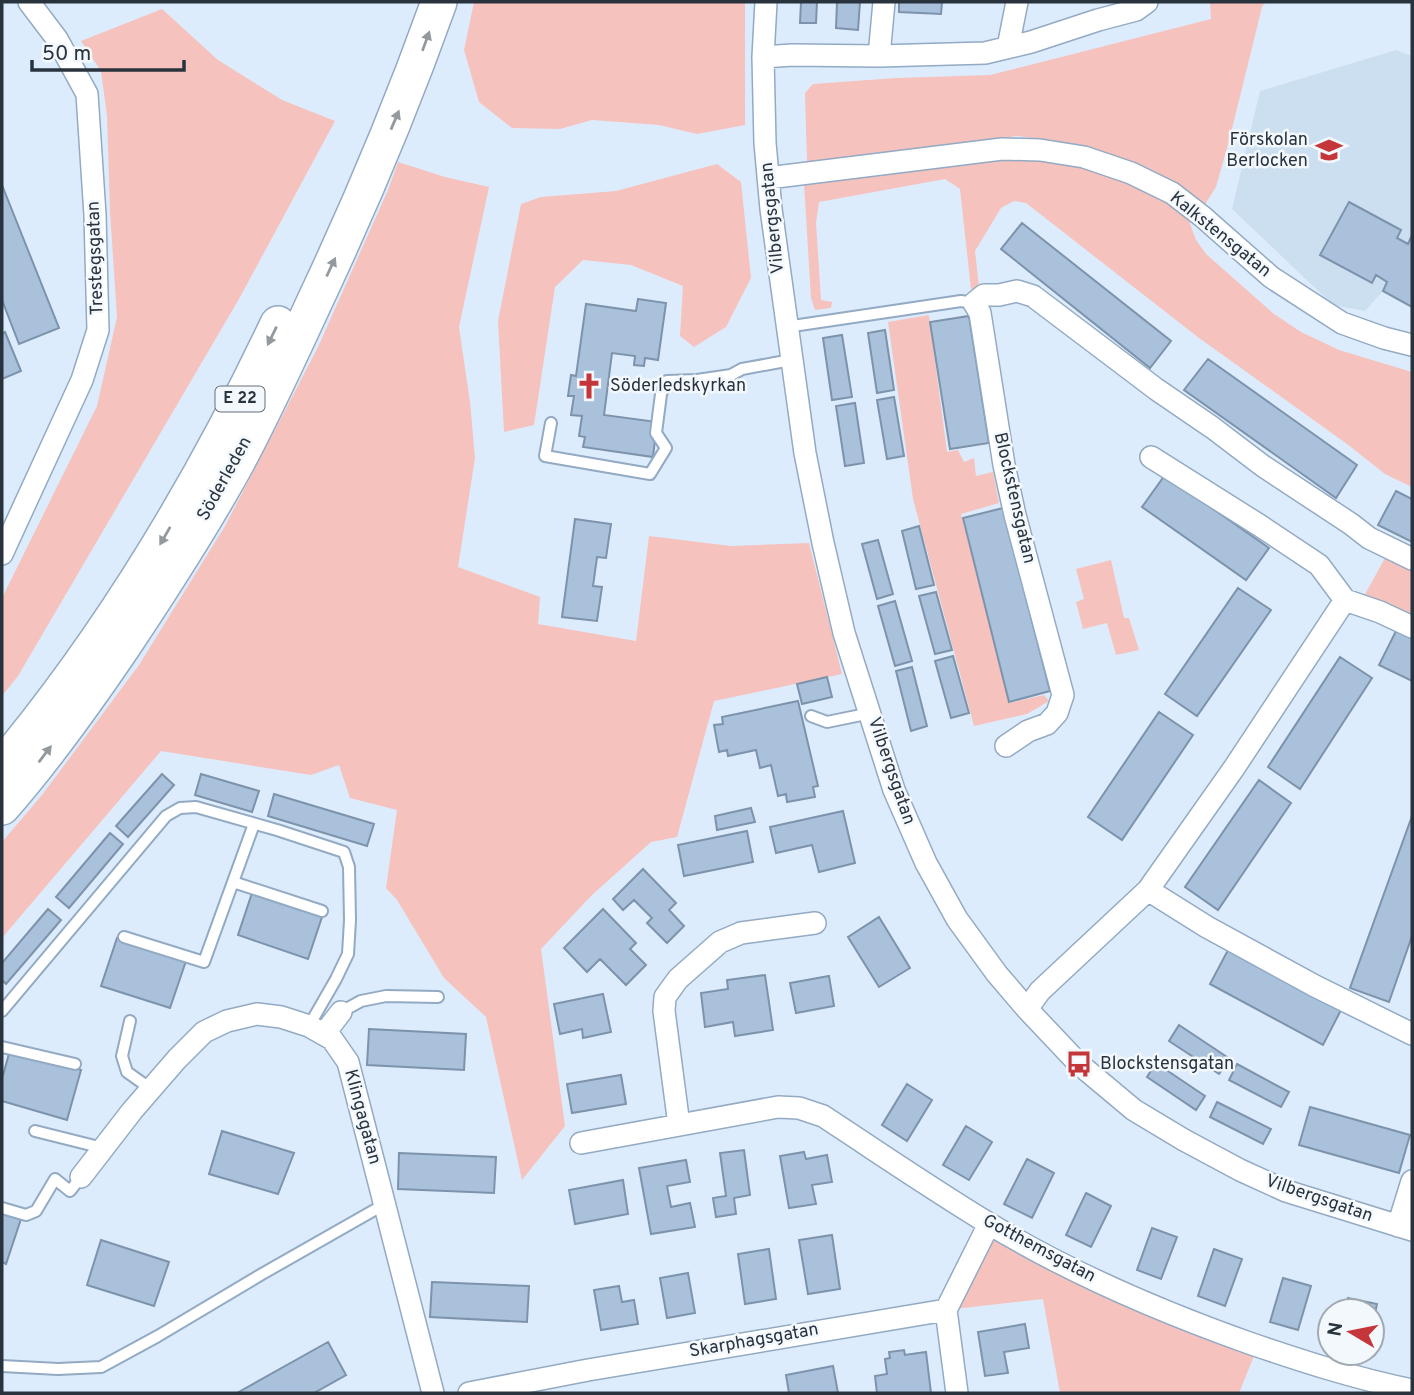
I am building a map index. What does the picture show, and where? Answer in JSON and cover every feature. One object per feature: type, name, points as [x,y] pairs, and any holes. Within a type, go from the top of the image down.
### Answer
[{"type":"highway","name":"Söderleden","points":[[2,766],[109,625],[205,467],[270,341],[325,224],[391,68],[414,2]]},
{"type":"highway","name":"Söderleden","points":[[2,807],[23,783],[116,657],[170,577],[237,461],[292,351],[350,224],[412,80],[439,2]]},
{"type":"street","name":"Trestegsgatan","points":[[2,554],[82,380],[98,330],[95,215],[87,94],[57,39],[29,2]]},
{"type":"street","name":"Vilbergsgatan","points":[[766,2],[763,57],[768,178],[805,453],[844,633],[894,790],[926,863],[957,919],[997,974],[1079,1064],[1135,1110],[1184,1140],[1286,1191],[1405,1228]]},
{"type":"street","points":[[879,56],[884,2]]},
{"type":"street","points":[[1008,47],[1017,2]]},
{"type":"street","points":[[763,57],[792,54],[879,56],[985,53],[1031,42],[1100,11],[1136,10],[1147,2]]},
{"type":"street","name":"Kalkstensgatan","points":[[768,178],[1002,149],[1040,150],[1084,157],[1131,173],[1172,193],[1271,277],[1342,323],[1412,345]]},
{"type":"street","points":[[974,303],[984,295],[999,295],[1017,290],[1033,296],[1263,466],[1368,538],[1412,559]]},
{"type":"street","name":"Blockstensgatan","points":[[974,303],[980,313],[1004,465],[1015,515],[1063,695],[1057,713],[1047,724],[1028,731],[1006,746]]},
{"type":"street","points":[[1151,457],[1319,565],[1345,600],[1412,627]]},
{"type":"street","points":[[1027,1009],[1040,991],[1148,890],[1234,768],[1345,600]]},
{"type":"street","points":[[1148,890],[1207,927],[1315,986],[1412,1034]]},
{"type":"street","points":[[679,1125],[664,1011],[665,997],[678,979],[720,942],[741,933],[815,923]]},
{"type":"street","points":[[81,1177],[151,1089],[204,1032],[227,1021],[257,1014],[281,1017],[316,1030],[341,1012]]},
{"type":"street","name":"Klingagatan","points":[[316,1030],[332,1039],[348,1062],[433,1393]]},
{"type":"street","name":"Gotthemsgatan","points":[[581,1143],[778,1107],[799,1108],[823,1116],[989,1224],[1138,1301],[1272,1351],[1412,1390]]},
{"type":"street","points":[[1405,1228],[1412,1181]]},
{"type":"street","points":[[957,1393],[946,1310],[989,1224]]},
{"type":"street","name":"Skarphagsgatan","points":[[469,1393],[588,1370],[946,1310]]},
{"type":"lane","points":[[786,327],[961,301],[974,303]]},
{"type":"lane","points":[[551,423],[545,456],[650,474],[666,448],[656,433],[661,394],[667,381],[731,375],[742,369],[791,360]]},
{"type":"lane","points":[[811,716],[827,722],[871,713]]},
{"type":"lane","points":[[2,1011],[166,816],[180,808],[196,807],[344,852],[349,867],[348,954],[316,1030]]},
{"type":"lane","points":[[124,937],[204,962],[254,824]]},
{"type":"lane","points":[[233,882],[322,911]]},
{"type":"lane","points":[[341,1012],[361,1001],[386,996],[438,998]]},
{"type":"lane","points":[[130,1021],[122,1056],[127,1073],[151,1089]]},
{"type":"lane","points":[[2,1046],[75,1063]]},
{"type":"lane","points":[[35,1131],[103,1148]]},
{"type":"lane","points":[[2,1208],[26,1215],[36,1211],[55,1179],[70,1191],[81,1177]]},
{"type":"lane","points":[[2,1366],[58,1369],[101,1367],[385,1204]]},
{"type":"shaded area","points":[[474,2],[745,2],[745,125],[697,134],[659,125],[592,120],[560,129],[512,128],[479,102],[464,50]]},
{"type":"shaded area","points":[[1210,2],[1265,2],[1216,187],[1204,206],[1162,177],[1124,159],[1085,146],[1018,136],[807,162],[805,93],[813,84],[990,75],[1211,19]]},
{"type":"shaded area","points":[[162,9],[218,60],[282,100],[335,121],[239,299],[18,676],[2,696],[2,598],[97,406],[117,317],[107,116],[101,71],[81,41]]},
{"type":"shaded area","name":"Förskolan Berlocken","points":[[1396,50],[1412,56],[1412,307],[1383,291],[1365,311],[1333,305],[1232,209],[1260,91]]},
{"type":"shaded area","points":[[1029,159],[1067,163],[1100,172],[1134,185],[1184,211],[1196,240],[1206,254],[1274,314],[1301,332],[1339,350],[1412,372],[1412,487],[1385,474],[1199,338],[1026,203],[1014,201],[1001,208],[975,251],[979,287],[975,293],[971,289],[960,189],[945,179],[819,202],[816,223],[821,300],[832,302],[831,308],[815,310],[811,298],[804,183],[978,161]]},
{"type":"shaded area","points":[[398,162],[489,187],[459,327],[475,458],[458,567],[540,597],[538,624],[636,641],[649,536],[731,546],[809,543],[842,674],[714,701],[677,837],[651,842],[592,895],[541,949],[565,1126],[522,1180],[486,1017],[444,978],[397,900],[386,888],[397,810],[350,798],[339,765],[311,775],[161,751],[2,938],[2,842],[42,795],[139,665],[225,526],[318,347]]},
{"type":"shaded area","points":[[717,164],[741,182],[751,278],[726,327],[694,347],[680,336],[683,286],[631,265],[583,260],[555,287],[534,425],[504,432],[498,321],[521,204],[541,197],[616,191]]},
{"type":"shaded area","points":[[929,315],[947,452],[958,450],[964,462],[974,458],[976,476],[993,472],[999,503],[961,514],[1010,703],[1044,695],[1049,701],[1027,714],[974,726],[913,499],[888,322]]},
{"type":"shaded area","points":[[1386,556],[1412,568],[1412,623],[1362,600]]},
{"type":"shaded area","points":[[1111,560],[1124,618],[1129,618],[1139,650],[1116,655],[1107,623],[1083,629],[1076,602],[1084,599],[1076,569]]},
{"type":"shaded area","points":[[989,1224],[1258,1346],[1239,1393],[1060,1393],[1043,1299],[946,1310]]},
{"type":"building","points":[[801,2],[817,2],[816,23],[800,23]]},
{"type":"building","points":[[837,2],[860,2],[858,30],[836,28]]},
{"type":"building","points":[[899,2],[942,2],[941,14],[899,12]]},
{"type":"building","points":[[2,185],[59,328],[19,344],[2,300]]},
{"type":"building","points":[[1349,202],[1401,230],[1397,238],[1408,244],[1412,235],[1412,307],[1383,291],[1387,282],[1376,275],[1372,283],[1320,255]]},
{"type":"building","points":[[1022,223],[1171,341],[1150,368],[1001,249]]},
{"type":"building","name":"Söderledskyrkan","points":[[638,299],[666,303],[658,360],[645,358],[644,366],[634,365],[635,356],[612,353],[604,415],[657,422],[653,457],[583,447],[585,437],[579,436],[582,416],[571,415],[574,396],[568,396],[571,375],[576,376],[586,304],[636,311]]},
{"type":"building","points":[[969,316],[989,443],[950,449],[930,322]]},
{"type":"building","points":[[885,330],[894,390],[877,393],[868,333]]},
{"type":"building","points":[[5,332],[21,371],[2,379],[2,334]]},
{"type":"building","points":[[842,335],[852,397],[832,400],[823,338]]},
{"type":"building","points":[[1208,359],[1357,465],[1336,498],[1184,390]]},
{"type":"building","points":[[894,397],[904,456],[887,459],[877,400]]},
{"type":"building","points":[[855,403],[864,463],[845,466],[836,406]]},
{"type":"building","points":[[1165,475],[1269,548],[1246,580],[1142,507]]},
{"type":"building","points":[[1396,491],[1412,499],[1412,542],[1378,525]]},
{"type":"building","points":[[1003,508],[1050,691],[1009,702],[963,518]]},
{"type":"building","points":[[575,519],[611,524],[606,558],[597,557],[593,586],[602,587],[597,621],[562,617]]},
{"type":"building","points":[[919,526],[934,585],[916,589],[902,531]]},
{"type":"building","points":[[878,540],[893,594],[877,599],[862,544]]},
{"type":"building","points":[[1238,588],[1271,610],[1197,716],[1165,694]]},
{"type":"building","points":[[936,592],[952,650],[935,654],[919,596]]},
{"type":"building","points":[[895,601],[912,661],[895,666],[878,606]]},
{"type":"building","points":[[1398,627],[1412,634],[1412,681],[1379,665]]},
{"type":"building","points":[[953,656],[969,713],[951,718],[935,661]]},
{"type":"building","points":[[1340,657],[1372,678],[1300,789],[1268,767]]},
{"type":"building","points":[[912,667],[927,726],[911,731],[896,671]]},
{"type":"building","points":[[827,677],[832,697],[802,704],[797,684]]},
{"type":"building","points":[[798,701],[818,786],[813,787],[815,797],[787,802],[786,794],[778,796],[771,765],[760,768],[756,750],[728,756],[727,750],[719,752],[714,725],[723,724],[722,717]]},
{"type":"building","points":[[1159,712],[1193,735],[1122,840],[1088,817]]},
{"type":"building","points":[[162,774],[174,785],[128,837],[116,826]]},
{"type":"building","points":[[201,774],[259,791],[252,812],[195,795]]},
{"type":"building","points":[[1259,780],[1291,803],[1218,910],[1185,887]]},
{"type":"building","points":[[274,794],[374,824],[367,846],[268,816]]},
{"type":"building","points":[[751,808],[755,822],[717,830],[715,816]]},
{"type":"building","points":[[843,811],[855,863],[819,872],[812,845],[776,853],[770,827]]},
{"type":"building","points":[[1412,816],[1412,936],[1389,1002],[1350,988]]},
{"type":"building","points":[[747,831],[753,862],[684,876],[678,845]]},
{"type":"building","points":[[110,833],[123,844],[69,908],[56,897]]},
{"type":"building","points":[[643,869],[676,903],[669,910],[684,926],[667,943],[647,923],[652,918],[634,900],[623,910],[613,899]]},
{"type":"building","points":[[253,890],[323,914],[308,959],[238,935]]},
{"type":"building","points":[[48,909],[61,920],[6,984],[2,980],[2,963]]},
{"type":"building","points":[[603,909],[636,943],[630,949],[646,965],[626,985],[600,959],[587,972],[564,948]]},
{"type":"building","points":[[879,917],[910,968],[879,987],[848,937]]},
{"type":"building","points":[[117,938],[186,961],[170,1008],[101,986]]},
{"type":"building","points":[[1228,950],[1341,1010],[1323,1045],[1210,984]]},
{"type":"building","points":[[765,975],[773,1030],[735,1036],[733,1022],[705,1027],[701,993],[728,989],[727,980]]},
{"type":"building","points":[[829,976],[834,1006],[796,1013],[790,983]]},
{"type":"building","points":[[603,994],[611,1032],[583,1038],[582,1029],[560,1034],[554,1004]]},
{"type":"building","points":[[1179,1025],[1230,1059],[1219,1074],[1169,1041]]},
{"type":"building","points":[[369,1029],[466,1034],[464,1070],[367,1065]]},
{"type":"building","points":[[10,1050],[81,1070],[67,1120],[2,1101],[2,1079]]},
{"type":"building","points":[[1156,1063],[1205,1096],[1196,1110],[1147,1077]]},
{"type":"building","points":[[1237,1064],[1289,1092],[1281,1107],[1229,1080]]},
{"type":"building","points":[[621,1075],[626,1104],[572,1113],[567,1084]]},
{"type":"building","points":[[907,1084],[932,1100],[907,1141],[882,1125]]},
{"type":"building","points":[[1217,1102],[1271,1129],[1263,1144],[1210,1117]]},
{"type":"building","points":[[1310,1107],[1410,1135],[1399,1173],[1299,1145]]},
{"type":"building","points":[[966,1126],[992,1142],[969,1180],[943,1165]]},
{"type":"building","points":[[222,1131],[294,1153],[278,1194],[209,1174]]},
{"type":"building","points":[[744,1150],[750,1195],[734,1198],[736,1214],[716,1217],[713,1198],[726,1196],[720,1153]]},
{"type":"building","points":[[804,1152],[806,1159],[827,1155],[832,1182],[812,1185],[816,1204],[789,1208],[780,1156]]},
{"type":"building","points":[[399,1153],[496,1157],[494,1193],[398,1189]]},
{"type":"building","points":[[1027,1159],[1054,1173],[1032,1218],[1004,1204]]},
{"type":"building","points":[[686,1160],[690,1182],[667,1186],[671,1207],[690,1203],[695,1227],[651,1234],[639,1168]]},
{"type":"building","points":[[623,1180],[628,1214],[575,1224],[569,1190]]},
{"type":"building","points":[[1086,1193],[1111,1206],[1091,1247],[1066,1235]]},
{"type":"building","points":[[2,1210],[22,1216],[6,1264],[2,1262]]},
{"type":"building","points":[[1152,1228],[1177,1237],[1161,1279],[1137,1270]]},
{"type":"building","points":[[832,1235],[840,1289],[808,1294],[799,1240]]},
{"type":"building","points":[[101,1240],[169,1262],[154,1306],[87,1285]]},
{"type":"building","points":[[769,1249],[776,1299],[745,1304],[738,1254]]},
{"type":"building","points":[[1214,1249],[1242,1259],[1225,1306],[1198,1296]]},
{"type":"building","points":[[688,1273],[695,1313],[667,1318],[660,1278]]},
{"type":"building","points":[[1283,1278],[1311,1286],[1298,1330],[1270,1322]]},
{"type":"building","points":[[432,1282],[529,1286],[527,1322],[430,1317]]},
{"type":"building","points":[[619,1286],[622,1302],[634,1300],[638,1324],[601,1330],[594,1290]]},
{"type":"building","points":[[1025,1324],[1029,1348],[1004,1352],[1008,1373],[985,1376],[978,1332]]},
{"type":"building","points":[[328,1342],[346,1375],[314,1393],[237,1393]]},
{"type":"building","points":[[904,1350],[905,1355],[926,1352],[931,1393],[877,1393],[875,1376],[887,1374],[885,1359],[890,1358],[889,1352]]},
{"type":"building","points":[[833,1366],[838,1393],[789,1393],[786,1375]]},
{"type":"place","name":"Förskolan Berlocken","points":[[1329,150]]},
{"type":"place","name":"Söderledskyrkan","points":[[589,386]]},
{"type":"place","name":"Blockstensgatan","points":[[1079,1064]]}]
